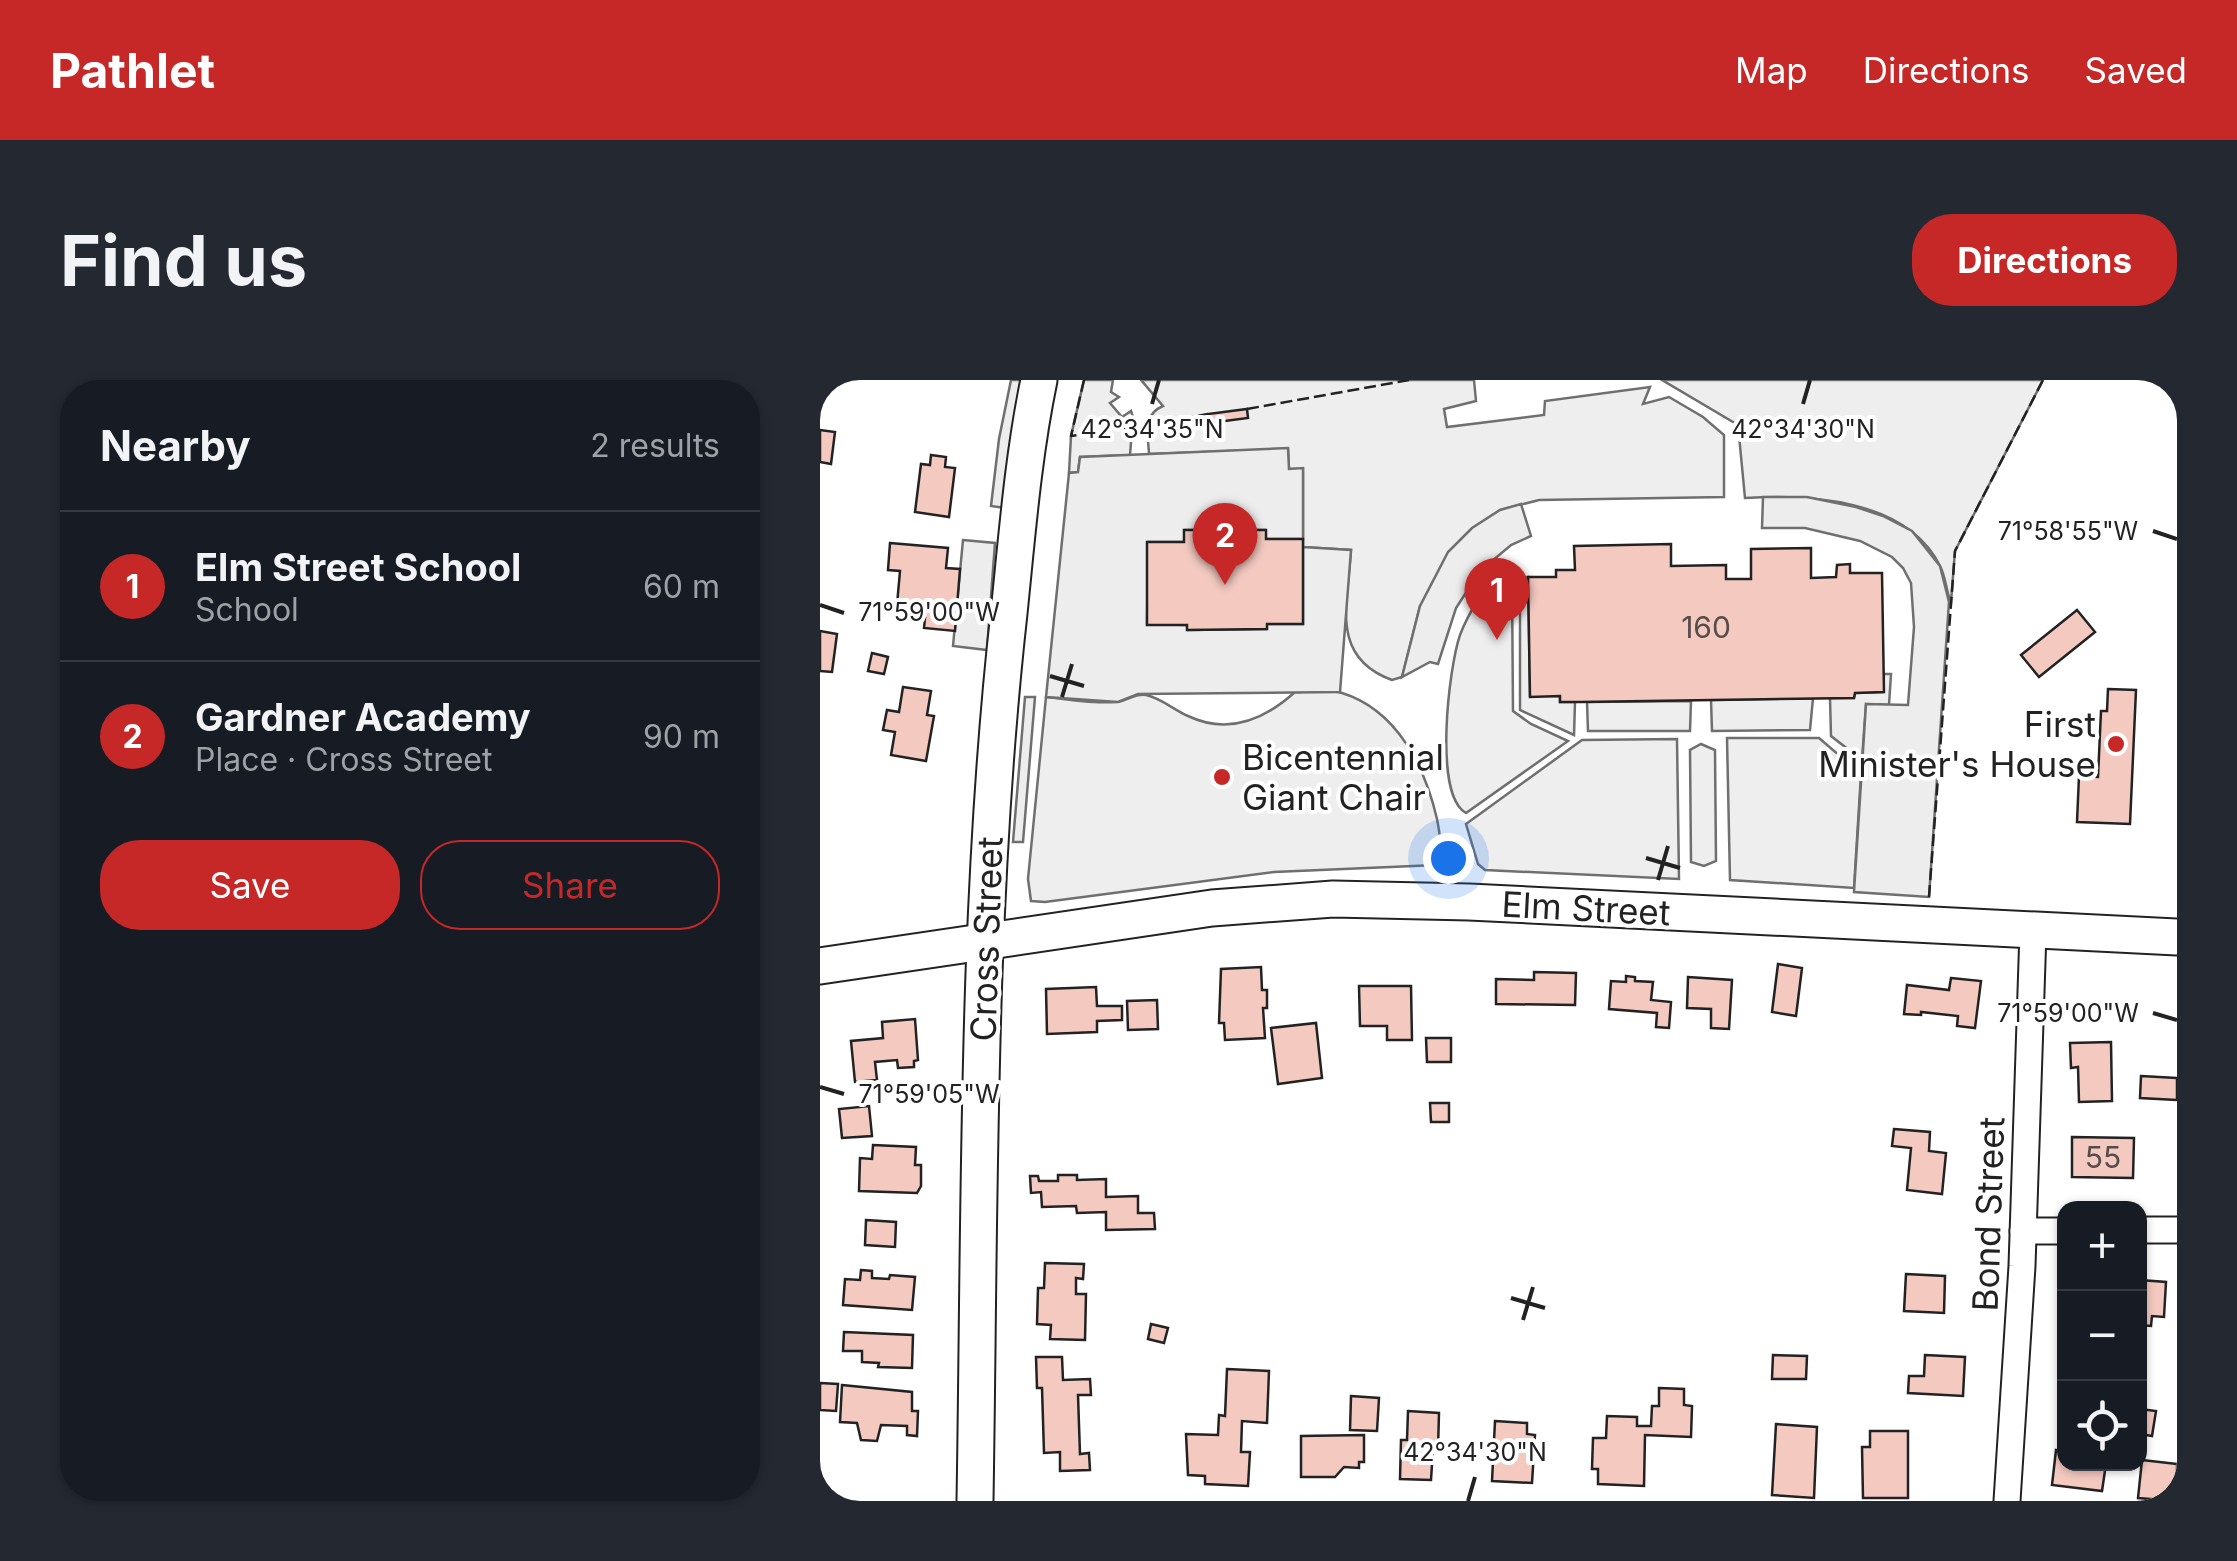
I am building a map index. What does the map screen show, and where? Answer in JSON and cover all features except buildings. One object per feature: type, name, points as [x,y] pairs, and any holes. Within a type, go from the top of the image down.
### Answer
[{"type":"street","name":"Cross Street","points":[[974,1501],[983,942],[1002,676],[1039,380]]},
{"type":"street","name":"Elm Street","points":[[820,966],[1212,908],[1332,900],[1469,902],[2177,937]]},
{"type":"street","name":"Bond Street","points":[[2007,1501],[2023,1231],[2033,930]]},
{"type":"street","points":[[2023,1231],[2057,1230]]},
{"type":"street","points":[[2147,1230],[2177,1230]]},
{"type":"shaded area","points":[[1011,380],[1024,380],[1005,508],[991,506]]},
{"type":"shaded area","points":[[1084,380],[1113,380],[1111,392],[1119,397],[1110,403],[1122,417],[1131,411],[1133,417],[1130,455],[1080,457],[1078,472],[1069,473],[1071,436]]},
{"type":"shaded area","points":[[1141,380],[1474,380],[1476,401],[1444,409],[1447,427],[1544,415],[1545,401],[1650,387],[1643,404],[1669,397],[1724,435],[1724,497],[1539,500],[1500,510],[1420,606],[1402,677],[1392,680],[1372,670],[1351,642],[1346,608],[1351,550],[1303,547],[1303,469],[1289,469],[1288,449],[1149,454],[1149,420],[1163,406]]},
{"type":"shaded area","points":[[1662,380],[2043,380],[1955,551],[1951,602],[1942,570],[1925,544],[1881,514],[1826,500],[1745,498],[1738,425]]},
{"type":"shaded area","points":[[1288,448],[1289,469],[1303,468],[1303,539],[1266,539],[1265,530],[1185,530],[1184,542],[1148,542],[1147,624],[1187,625],[1188,630],[1266,629],[1267,624],[1303,624],[1303,547],[1351,550],[1340,692],[1138,694],[1118,702],[1046,697],[1069,473],[1078,472],[1080,457]]},
{"type":"shaded area","points":[[1763,497],[1807,497],[1883,516],[1912,531],[1940,566],[1949,602],[1929,897],[1854,892],[1866,704],[1908,705],[1914,627],[1911,583],[1892,557],[1860,541],[1805,528],[1762,528]]},
{"type":"shaded area","points":[[1521,504],[1531,536],[1511,545],[1480,571],[1456,608],[1438,664],[1430,662],[1402,677],[1420,606],[1448,552],[1472,528],[1500,510]]},
{"type":"shaded area","points":[[963,540],[995,543],[987,650],[953,646]]},
{"type":"shaded area","points":[[1503,572],[1512,583],[1513,711],[1568,741],[1466,813],[1456,801],[1447,757],[1452,674],[1460,635],[1468,618],[1484,592]]},
{"type":"shaded area","points":[[1528,577],[1530,696],[1560,696],[1560,702],[1575,702],[1574,735],[1520,710],[1520,579]]},
{"type":"shaded area","points":[[1884,674],[1891,674],[1889,705],[1866,704],[1862,760],[1831,736],[1830,698],[1883,692]]},
{"type":"shaded area","points":[[1295,692],[1342,693],[1361,701],[1393,727],[1416,761],[1432,799],[1440,842],[1436,865],[1274,872],[1031,901],[1028,879],[1046,697],[1108,702],[1146,695],[1203,722],[1231,724],[1258,717]]},
{"type":"shaded area","points":[[1025,697],[1035,697],[1023,842],[1013,842]]},
{"type":"shaded area","points":[[1813,698],[1810,730],[1712,731],[1711,700]]},
{"type":"shaded area","points":[[1691,701],[1690,731],[1588,731],[1587,702]]},
{"type":"shaded area","points":[[1727,738],[1819,738],[1861,774],[1854,888],[1730,880]]},
{"type":"shaded area","points":[[1677,739],[1679,879],[1485,870],[1478,864],[1466,824],[1582,740]]},
{"type":"shaded area","points":[[1701,744],[1715,750],[1716,861],[1704,866],[1691,862],[1690,750]]},
{"type":"fence","points":[[1084,380],[1071,436],[1131,427]]},
{"type":"fence","points":[[1247,409],[1409,380]]},
{"type":"fence","points":[[1929,897],[1955,551],[2043,380]]},
{"type":"fence","points":[[1148,424],[1208,414]]},
{"type":"place","name":"Gardner Academy","points":[[1225,585]]},
{"type":"place","name":"Elm Street School","points":[[1497,640]]},
{"type":"place","name":"First Minister's House","points":[[2116,744]]},
{"type":"place","name":"Bicentennial Giant Chair","points":[[1222,777]]}]
